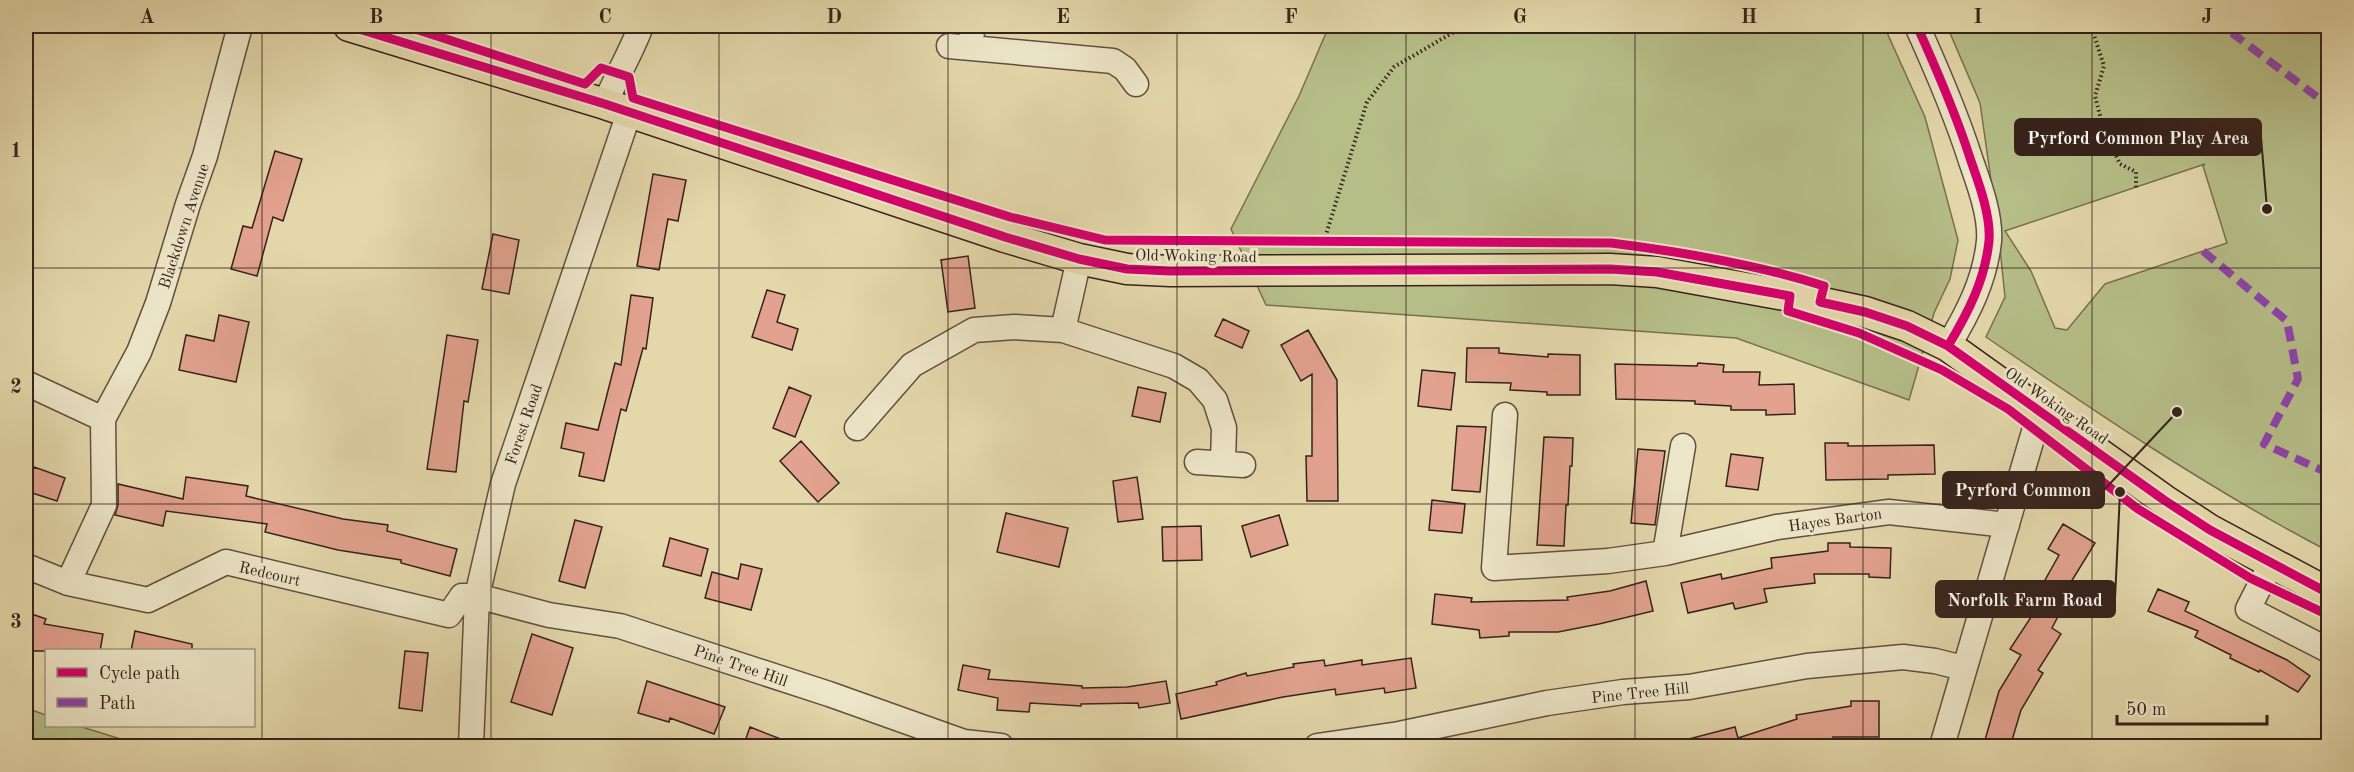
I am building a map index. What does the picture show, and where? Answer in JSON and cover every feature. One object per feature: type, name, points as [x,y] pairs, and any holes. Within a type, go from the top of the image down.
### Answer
[{"type":"main road","name":"Old Woking Road","points":[[349,26],[617,109],[1005,237],[1079,259],[1127,269],[1170,271],[1610,269],[1657,272],[1865,312],[1908,326],[1948,346],[2164,500],[2210,530],[2328,593]]},
{"type":"street","name":"Blackdown Avenue","points":[[68,583],[104,505],[103,419],[139,352],[158,303],[188,204],[206,156],[240,26]]},
{"type":"street","name":"Forest Road","points":[[471,747],[477,596],[502,484],[617,109],[617,73],[633,48],[641,26]]},
{"type":"street","points":[[1917,26],[1953,107],[1979,183],[1989,239],[1978,288],[1970,309],[1948,346]]},
{"type":"street","points":[[964,40],[1001,51],[1113,61],[1125,69],[1136,84]]},
{"type":"street","points":[[1063,330],[1079,259]]},
{"type":"street","points":[[857,428],[912,365],[974,330],[1014,327],[1063,330],[1174,366],[1198,380],[1215,400],[1233,464],[1197,462]]},
{"type":"street","points":[[26,383],[103,419]]},
{"type":"street","points":[[1942,747],[1963,668],[2040,411]]},
{"type":"street","name":"Hayes Barton","points":[[1505,415],[1494,568],[1608,561],[1665,554],[1777,527],[1889,512],[2007,525]]},
{"type":"street","points":[[1665,554],[1683,446]]},
{"type":"street","name":"Redcourt","points":[[26,566],[68,583],[148,600],[226,562],[449,615],[462,596],[477,596]]},
{"type":"street","points":[[2271,564],[2248,609],[2328,650]]},
{"type":"street","name":"Pine Tree Hill","points":[[477,596],[549,615],[620,626],[829,694],[964,742],[1001,747]]},
{"type":"street","name":"Pine Tree Hill","points":[[1317,747],[1399,734],[1547,703],[1623,692],[1689,687],[1808,666],[1903,657],[1935,661],[1963,668]]},
{"type":"path","points":[[1324,242],[1366,102],[1394,67],[1464,26]]},
{"type":"path","points":[[2087,26],[2093,32],[2104,66],[2095,96],[2104,131],[2120,164],[2136,172],[2136,189]]},
{"type":"green space","points":[[1329,26],[1884,26],[1925,117],[1958,240],[1950,279],[1934,313],[1909,400],[1736,338],[1266,305],[1231,229],[1299,96]]},
{"type":"green space","points":[[1947,26],[2328,26],[2328,551],[2197,476],[1986,337],[2005,297],[1980,103]],"holes":[[[2205,164],[2203,166],[2227,243],[2105,284],[2067,330],[2055,328],[2031,271],[2005,231]]]},
{"type":"green space","points":[[26,708],[45,715],[45,727],[82,727],[143,746],[26,746]]},
{"type":"building","points":[[275,151],[302,159],[283,221],[273,217],[257,276],[231,269],[243,226],[252,228]]},
{"type":"building","points":[[653,174],[686,180],[678,221],[668,219],[659,270],[637,266]]},
{"type":"building","points":[[493,234],[519,240],[509,294],[482,289]]},
{"type":"building","points":[[968,256],[975,308],[948,312],[941,260]]},
{"type":"building","points":[[767,290],[785,295],[777,322],[798,329],[792,350],[752,337]]},
{"type":"building","points":[[631,295],[653,298],[646,349],[643,348],[626,411],[621,409],[604,481],[579,476],[584,453],[561,448],[566,423],[598,430],[615,363],[621,365]]},
{"type":"building","points":[[219,315],[249,322],[236,382],[179,370],[186,335],[214,341]]},
{"type":"building","points":[[1223,319],[1249,331],[1242,348],[1215,336]]},
{"type":"building","points":[[1308,330],[1337,380],[1338,501],[1307,501],[1306,456],[1312,456],[1312,374],[1301,381],[1281,345]]},
{"type":"building","points":[[447,335],[478,340],[468,402],[464,401],[456,472],[427,469]]},
{"type":"building","points":[[1467,348],[1499,348],[1499,353],[1548,357],[1548,354],[1580,355],[1580,395],[1547,395],[1547,392],[1510,390],[1511,383],[1466,382]]},
{"type":"building","points":[[1698,363],[1724,365],[1723,372],[1760,372],[1759,385],[1794,384],[1795,414],[1766,415],[1766,410],[1731,410],[1731,406],[1695,404],[1695,401],[1616,399],[1615,364],[1697,366]]},
{"type":"building","points":[[1422,370],[1455,373],[1451,410],[1418,406]]},
{"type":"building","points":[[789,387],[811,396],[795,437],[773,428]]},
{"type":"building","points":[[1138,387],[1166,393],[1160,422],[1132,416]]},
{"type":"building","points":[[1457,426],[1486,427],[1480,492],[1452,490]]},
{"type":"building","points":[[1544,437],[1573,438],[1564,546],[1537,545]]},
{"type":"building","points":[[801,441],[839,483],[818,502],[780,461]]},
{"type":"building","points":[[1825,443],[1848,443],[1848,446],[1934,445],[1935,474],[1888,475],[1888,479],[1826,480]]},
{"type":"building","points":[[1638,449],[1665,451],[1655,525],[1631,523]]},
{"type":"building","points":[[1731,454],[1763,458],[1758,490],[1726,486]]},
{"type":"building","points":[[34,467],[65,478],[57,501],[26,491]]},
{"type":"building","points":[[186,477],[248,486],[246,496],[343,519],[388,525],[387,531],[457,549],[450,576],[401,563],[401,560],[338,550],[265,532],[267,524],[166,511],[163,526],[115,515],[118,505],[118,484],[183,499]]},
{"type":"building","points":[[1137,477],[1143,519],[1118,522],[1113,481]]},
{"type":"building","points":[[1432,500],[1465,504],[1462,533],[1429,530]]},
{"type":"building","points":[[1006,513],[1068,528],[1059,567],[997,552]]},
{"type":"building","points":[[1279,515],[1288,545],[1251,557],[1242,526]]},
{"type":"building","points":[[575,520],[602,527],[585,588],[559,581]]},
{"type":"building","points":[[2063,524],[2095,543],[2071,582],[2075,584],[2052,628],[2061,634],[2038,670],[2043,673],[2021,710],[2010,747],[1983,747],[1999,691],[2021,655],[2010,649],[2037,608],[2031,605],[2059,555],[2048,549]]},
{"type":"building","points":[[1201,526],[1202,560],[1163,561],[1162,527]]},
{"type":"building","points":[[670,538],[708,549],[701,576],[663,566]]},
{"type":"building","points":[[1828,543],[1850,543],[1850,547],[1891,548],[1890,578],[1869,577],[1869,574],[1814,574],[1815,583],[1764,589],[1767,602],[1735,609],[1733,603],[1688,613],[1681,583],[1721,574],[1722,579],[1772,568],[1771,558],[1828,551]]},
{"type":"building","points":[[741,564],[762,569],[751,610],[705,598],[712,572],[738,579]]},
{"type":"building","points":[[1646,581],[1653,611],[1599,624],[1558,632],[1509,632],[1509,636],[1480,638],[1479,630],[1432,624],[1435,594],[1472,598],[1471,602],[1568,600],[1567,597],[1610,591]]},
{"type":"building","points":[[2158,589],[2189,602],[2185,611],[2287,660],[2310,676],[2298,692],[2260,670],[2259,672],[2230,658],[2231,655],[2195,637],[2198,631],[2148,611]]},
{"type":"building","points":[[26,612],[46,619],[44,624],[103,634],[100,649],[26,651]]},
{"type":"building","points":[[135,631],[192,644],[192,649],[131,649]]},
{"type":"building","points":[[532,634],[573,648],[552,715],[511,702]]},
{"type":"building","points":[[405,651],[428,653],[422,711],[399,708]]},
{"type":"building","points":[[1411,658],[1416,688],[1385,693],[1384,688],[1336,695],[1335,689],[1283,697],[1181,719],[1176,694],[1217,685],[1216,682],[1246,673],[1247,676],[1294,667],[1293,664],[1324,660],[1325,666],[1362,660],[1362,665]]},
{"type":"building","points":[[963,665],[990,670],[988,679],[1082,686],[1082,688],[1127,687],[1166,681],[1170,703],[1139,708],[1138,703],[1081,704],[1081,706],[1030,703],[1029,712],[997,710],[998,698],[958,690]]},
{"type":"building","points":[[647,681],[725,707],[714,734],[670,718],[669,722],[638,713]]},
{"type":"building","points":[[1851,701],[1879,701],[1879,737],[1833,737],[1834,742],[1808,747],[1681,747],[1681,741],[1735,727],[1738,738],[1797,719],[1796,715],[1851,706]]},
{"type":"building","points":[[750,727],[796,745],[796,747],[743,747]]},
{"type":"marked path","points":[[2209,26],[2232,33],[2328,105]]},
{"type":"marked path","points":[[2203,251],[2287,321],[2298,379],[2264,444],[2328,473]]},
{"type":"cycle path","points":[[349,26],[605,104],[1005,237],[1079,259],[1127,269],[1170,271],[1610,269],[1657,272],[1790,296],[1788,311],[1859,333],[1942,370],[2008,409],[2138,509],[2250,578],[2328,615]]},
{"type":"cycle path","points":[[406,26],[585,84],[601,68],[629,77],[633,98],[1010,217],[1105,240],[1611,243],[1719,260],[1798,278],[1824,286],[1820,302],[1865,312],[1907,326],[1948,346],[2164,500],[2210,530],[2328,593]]},
{"type":"cycle path","points":[[1917,26],[1959,126],[1981,190],[1989,231],[1987,255],[1980,283],[1969,309],[1948,346]]},
{"type":"place","name":"Pyrford Common Play Area","points":[[2267,209]]},
{"type":"place","name":"Pyrford Common","points":[[2177,412]]},
{"type":"place","name":"Norfolk Farm Road","points":[[2120,492]]}]
